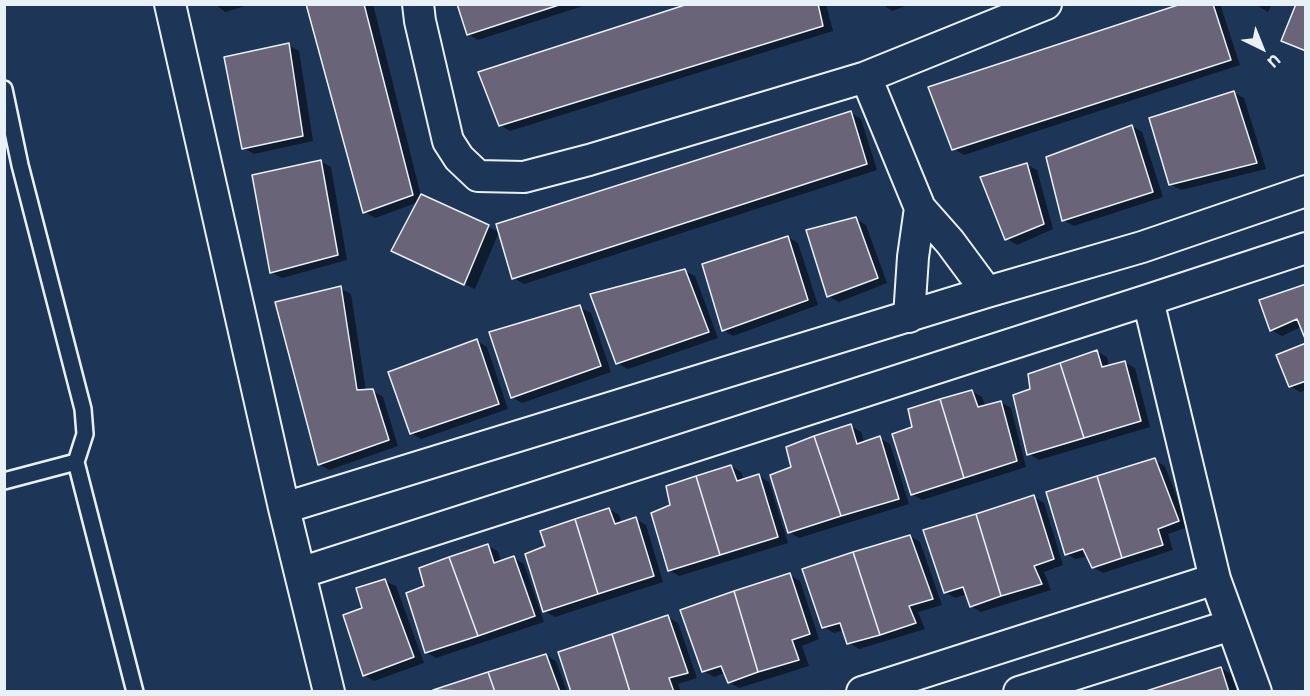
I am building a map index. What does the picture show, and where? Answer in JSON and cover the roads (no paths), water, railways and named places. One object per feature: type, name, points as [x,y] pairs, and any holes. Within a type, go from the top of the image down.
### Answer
[{"type":"street","points":[[170,4],[284,508],[329,692]]},
{"type":"street","points":[[418,4],[448,141],[459,158],[478,176],[524,177],[589,160],[866,77],[1046,4]]},
{"type":"street","points":[[866,77],[920,208],[950,242],[987,292]]},
{"type":"street","points":[[284,508],[909,318],[987,292],[1142,247],[1305,191]]},
{"type":"street","points":[[909,318],[913,257],[920,208]]},
{"type":"street","points":[[300,573],[1305,248]]},
{"type":"street","points":[[1148,300],[1215,579],[1256,692]]},
{"type":"street","points":[[862,692],[1215,579]]},
{"type":"street","points":[[1019,692],[1230,625]]},
{"type":"lane","points":[[4,88],[20,165],[83,409],[85,434],[76,462],[135,692]]},
{"type":"lane","points":[[4,481],[76,462]]}]
